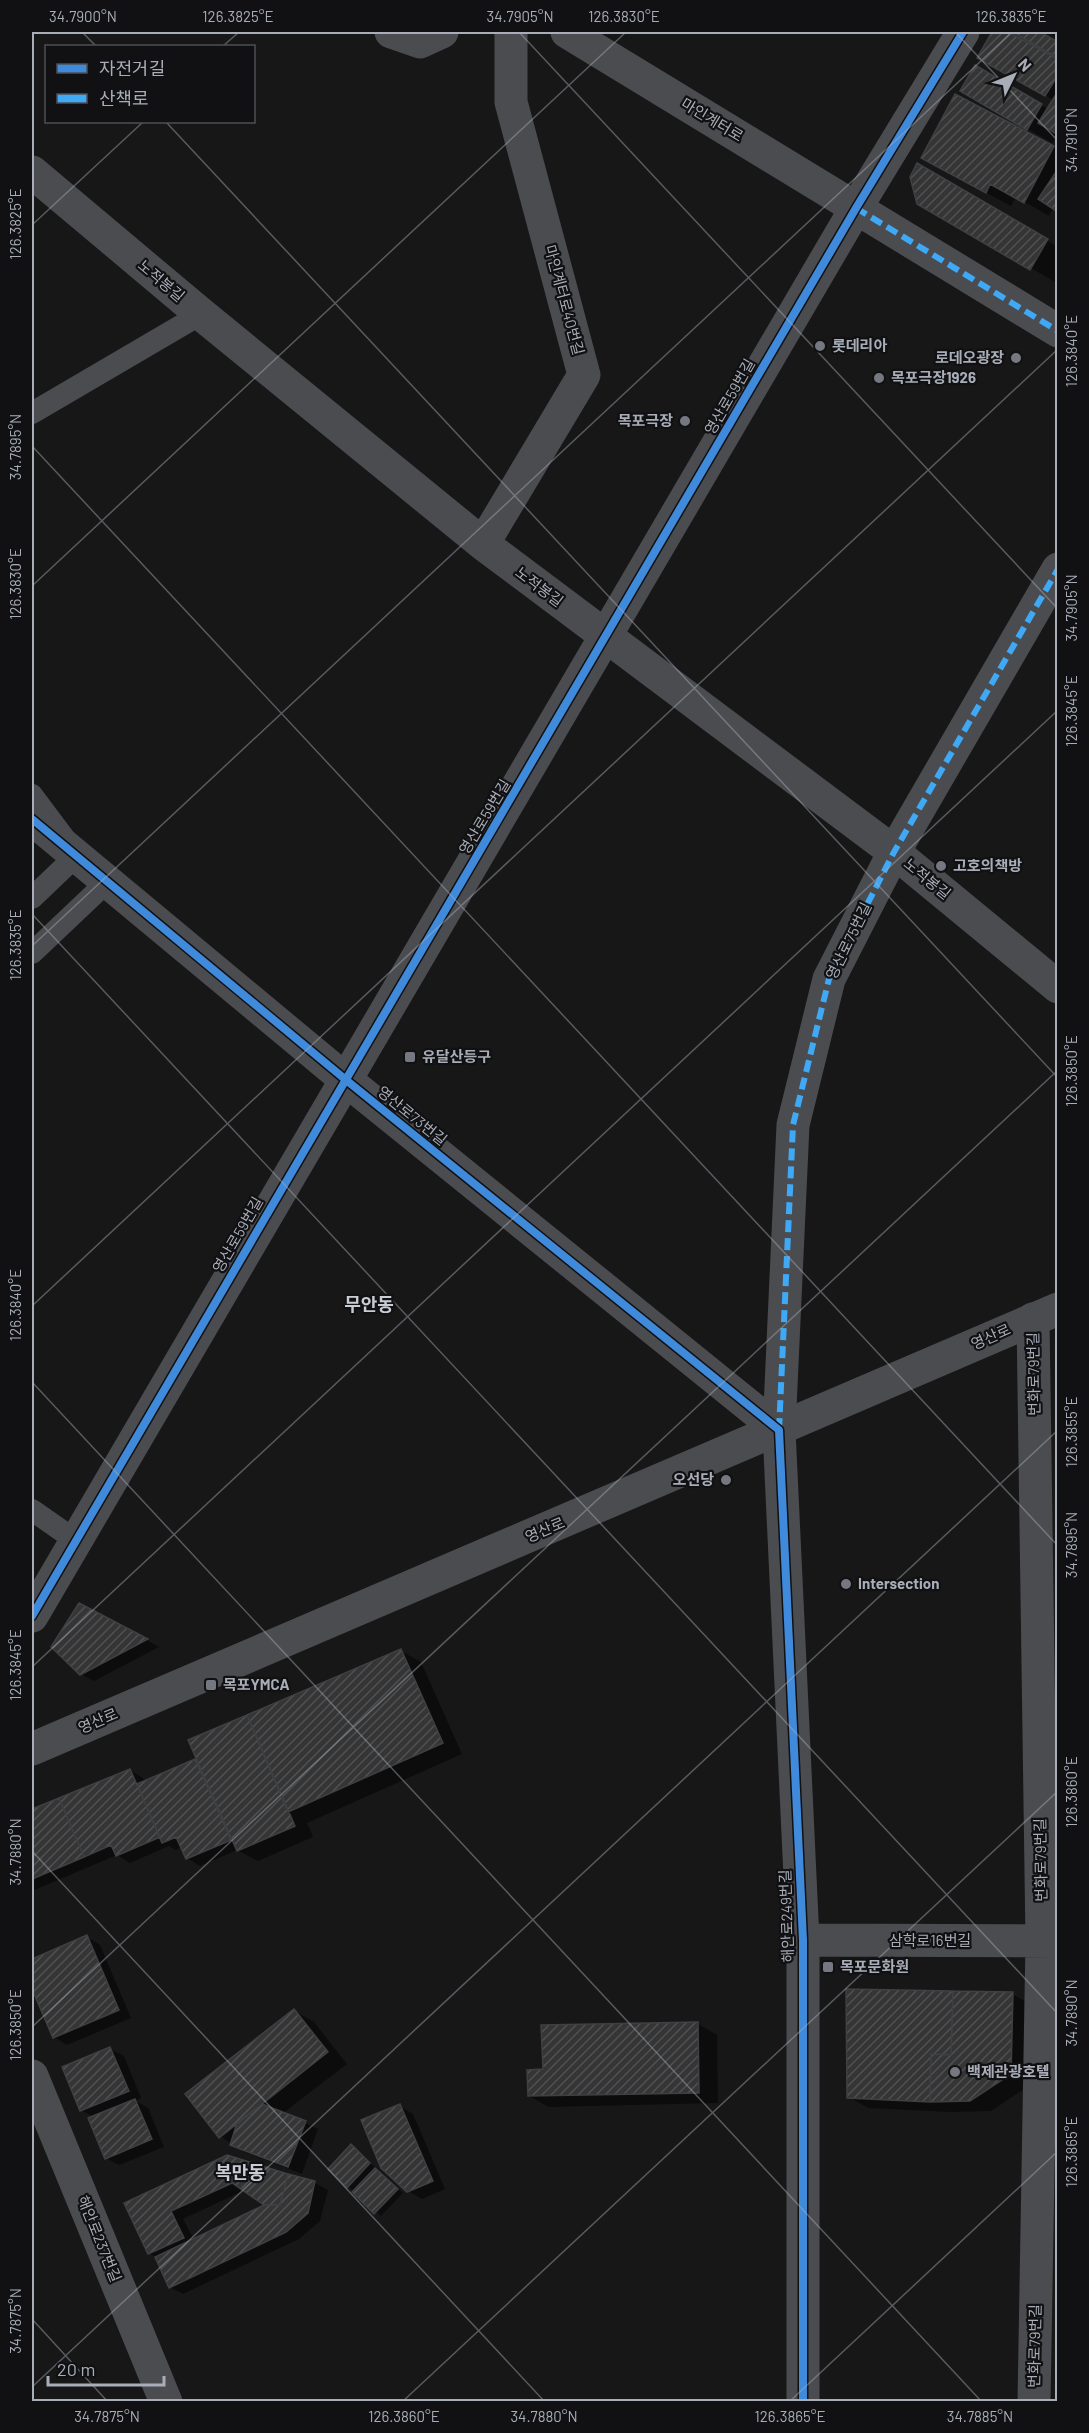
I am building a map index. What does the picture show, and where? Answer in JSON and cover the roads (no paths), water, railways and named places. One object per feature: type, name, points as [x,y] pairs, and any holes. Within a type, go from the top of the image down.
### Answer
[{"type":"street","points":[[391,32],[420,42],[442,32]]},
{"type":"street","name":"마인계터로40번길","points":[[483,544],[584,375],[511,102],[511,32]]},
{"type":"street","name":"마인계터로","points":[[567,32],[1058,331]]},
{"type":"street","name":"영산로59번길","points":[[32,1616],[856,208],[963,32]]},
{"type":"street","name":"노적봉길","points":[[32,172],[201,314],[483,544],[894,852],[1058,987]]},
{"type":"street","name":"영산로75번길","points":[[779,1430],[793,1125],[829,979],[894,852],[1058,569]]},
{"type":"street","name":"영산로73번길","points":[[32,819],[346,1080],[779,1430]]},
{"type":"street","name":"영산로","points":[[32,1749],[1045,1314]]},
{"type":"street","name":"번화로79번길","points":[[1035,2402],[1050,1941],[1045,1314]]},
{"type":"street","name":"해안로249번길","points":[[779,1430],[803,1940],[803,2402]]},
{"type":"street","name":"삼학로16번길","points":[[803,1940],[1050,1941]]},
{"type":"street","name":"해안로237번길","points":[[32,2076],[166,2402]]},
{"type":"lane","points":[[32,413],[201,314]]},
{"type":"lane","points":[[32,795],[77,855],[32,898]]},
{"type":"lane","points":[[32,953],[108,881]]},
{"type":"lane","points":[[32,1510],[75,1540]]},
{"type":"place","name":"롯데리아","points":[[820,346]]},
{"type":"place","name":"로데오광장","points":[[1016,358]]},
{"type":"place","name":"목포극장1926","points":[[879,378]]},
{"type":"place","name":"목포극장","points":[[685,421]]},
{"type":"place","name":"고호의책방","points":[[941,866]]},
{"type":"place","name":"유달산등구","points":[[410,1057]]},
{"type":"place","name":"오선당","points":[[726,1480]]},
{"type":"place","name":"Intersection","points":[[846,1584]]},
{"type":"place","name":"목포YMCA","points":[[211,1685]]},
{"type":"place","name":"목포문화원","points":[[828,1967]]},
{"type":"place","name":"백제관광호텔","points":[[955,2072]]},
{"type":"district","name":"무안동","points":[[369,1305]]},
{"type":"district","name":"복만동","points":[[240,2173]]}]
